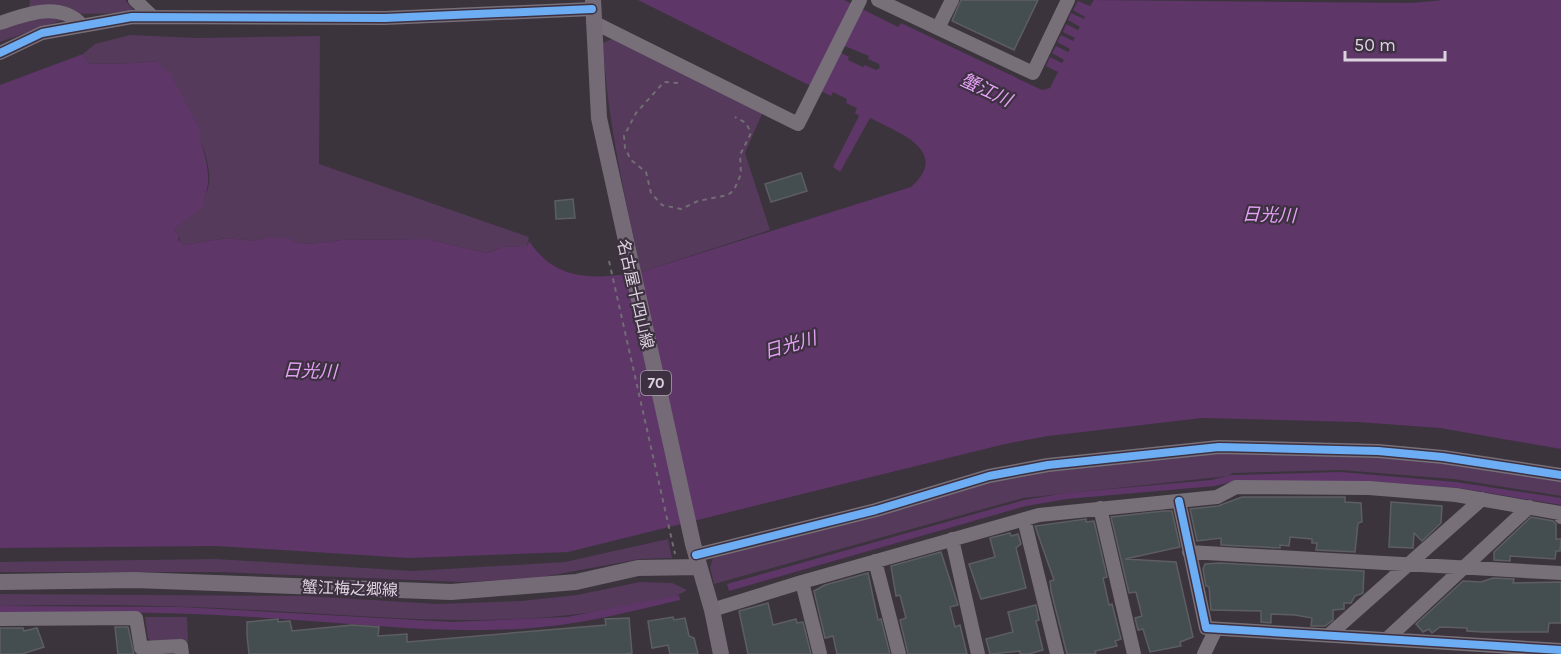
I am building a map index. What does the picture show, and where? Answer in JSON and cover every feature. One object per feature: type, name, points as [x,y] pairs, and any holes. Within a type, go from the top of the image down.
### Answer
[{"type":"main road","name":"名古屋十四山線","points":[[593,10],[599,118],[620,221],[696,555],[712,610],[721,654]]},
{"type":"main road","name":"蟹江梅之郷線","points":[[0,582],[135,580],[451,592],[576,582],[696,555]]},
{"type":"street","points":[[135,0],[153,17]]},
{"type":"street","points":[[152,0],[153,17]]},
{"type":"street","points":[[878,0],[1033,73],[1068,0]]},
{"type":"street","points":[[938,28],[952,0]]},
{"type":"street","points":[[0,53],[42,33],[82,24],[132,17],[385,18],[593,10],[798,124],[859,2]]},
{"type":"street","points":[[0,23],[47,10],[74,16],[82,24]]},
{"type":"street","points":[[696,555],[876,510],[999,474],[1048,465],[1219,447],[1443,456],[1561,476]]},
{"type":"street","points":[[712,610],[1024,519],[1100,508],[1217,497],[1236,487],[1370,488],[1482,499],[1560,513],[1561,517]]},
{"type":"street","points":[[1330,634],[1482,499]]},
{"type":"street","points":[[1179,501],[1206,628],[1389,637],[1561,650]]},
{"type":"street","points":[[1389,637],[1529,507]]},
{"type":"street","points":[[1100,508],[1134,654]]},
{"type":"street","points":[[1024,519],[1057,654]]},
{"type":"street","points":[[952,539],[978,654]]},
{"type":"street","points":[[1189,552],[1561,573]]},
{"type":"street","points":[[875,561],[899,654]]},
{"type":"street","points":[[802,582],[820,654]]},
{"type":"street","points":[[0,619],[136,618],[141,648],[181,646],[182,654]]},
{"type":"street","points":[[1204,654],[1216,629]]},
{"type":"path","points":[[678,83],[664,82],[636,113],[624,136],[625,148],[631,160],[646,172],[651,193],[662,205],[681,209],[698,201],[728,195],[734,190],[741,174],[741,155],[751,133],[746,123],[735,117]]},
{"type":"path","points":[[609,261],[671,543]]},
{"type":"shaded area","points":[[30,0],[125,0],[136,13],[76,14],[29,8]]},
{"type":"shaded area","points":[[31,18],[68,18],[0,42],[0,29]]},
{"type":"shaded area","points":[[130,35],[197,38],[320,36],[319,164],[529,237],[527,246],[504,247],[487,253],[427,239],[342,240],[309,244],[266,238],[254,241],[226,238],[184,245],[180,243],[179,236],[174,229],[201,202],[207,191],[209,178],[202,143],[194,124],[157,61],[89,64],[83,54],[95,44]]},
{"type":"shaded area","points":[[614,38],[762,114],[745,153],[770,230],[641,272],[608,101],[603,43]]},
{"type":"shaded area","points":[[1250,452],[1443,461],[1561,480],[1561,496],[1454,479],[1340,470],[1232,473],[1229,476],[1023,498],[714,584],[710,567],[713,558],[954,490],[1021,474],[1086,463]]},
{"type":"shaded area","points":[[668,539],[672,558],[640,559],[537,578],[462,582],[219,572],[0,572],[0,562],[216,559],[413,571],[565,562]]},
{"type":"shaded area","points":[[640,582],[672,583],[687,590],[654,602],[572,615],[481,620],[391,618],[159,606],[0,606],[0,594],[306,596],[438,604],[521,601],[577,595]]},
{"type":"shaded area","points":[[145,617],[187,617],[188,642],[152,642],[148,638]]},
{"type":"water","points":[[638,0],[844,0],[898,27],[901,23],[1042,90],[1050,88],[1058,72],[1046,66],[1050,57],[1062,63],[1064,60],[1052,53],[1056,46],[1068,52],[1070,49],[1057,42],[1061,35],[1073,41],[1075,38],[1063,32],[1066,24],[1078,30],[1080,27],[1068,20],[1071,13],[1084,19],[1085,17],[1073,10],[1078,1],[1090,6],[1094,0],[1412,3],[1443,0],[1561,0],[1561,449],[1440,428],[1357,422],[1202,418],[1048,436],[1005,444],[568,552],[409,558],[216,546],[0,548],[0,85],[83,54],[89,64],[158,61],[163,69],[169,71],[201,131],[199,135],[206,160],[208,184],[203,200],[205,205],[174,229],[179,236],[178,240],[184,245],[226,238],[254,241],[266,238],[290,238],[295,242],[309,244],[342,240],[427,239],[487,253],[504,247],[527,246],[529,241],[552,265],[579,275],[593,276],[641,272],[911,187],[922,174],[926,163],[923,153],[906,136],[870,118],[840,172],[833,167],[859,116],[855,113],[857,108],[846,103],[847,99],[833,92],[831,96]],"holes":[[[835,42],[869,56],[868,59],[879,64],[880,68],[876,70],[865,65],[863,67],[848,60],[849,57],[832,48]]]},
{"type":"water","points":[[1341,472],[1456,482],[1561,498],[1561,505],[1459,488],[1378,482],[1231,482],[1215,486],[1067,499],[1026,506],[729,591],[727,584],[1024,500],[1066,493],[1211,480],[1232,475]]},
{"type":"water","points":[[679,595],[680,600],[590,620],[560,625],[491,630],[421,629],[176,613],[0,613],[0,606],[182,607],[452,622],[567,617]]},
{"type":"building","points":[[961,0],[1038,0],[1014,50],[952,21]]},
{"type":"building","points":[[801,173],[807,191],[771,202],[765,184]]},
{"type":"building","points":[[573,199],[575,218],[556,219],[555,201]]},
{"type":"building","points":[[1242,497],[1345,497],[1345,502],[1361,503],[1362,522],[1358,523],[1355,552],[1316,550],[1317,543],[1312,543],[1312,539],[1290,537],[1289,546],[1280,545],[1280,548],[1221,545],[1221,538],[1197,541],[1190,509],[1218,506]]},
{"type":"building","points":[[1391,502],[1442,506],[1441,523],[1422,541],[1414,533],[1413,548],[1389,547]]},
{"type":"building","points":[[1172,511],[1180,547],[1125,559],[1176,562],[1193,637],[1180,642],[1181,646],[1150,652],[1143,629],[1138,630],[1135,618],[1142,616],[1136,592],[1129,593],[1111,517]]},
{"type":"building","points":[[1531,517],[1553,521],[1556,524],[1556,539],[1561,539],[1560,551],[1556,551],[1555,559],[1510,556],[1510,561],[1494,560],[1494,552]]},
{"type":"building","points":[[1086,519],[1086,522],[1094,521],[1107,577],[1103,578],[1109,605],[1112,604],[1121,639],[1115,641],[1117,646],[1095,651],[1096,654],[1067,654],[1051,591],[1050,581],[1054,580],[1035,526]]},
{"type":"building","points":[[1010,533],[1011,536],[1018,534],[1021,544],[1016,548],[1026,588],[981,599],[969,564],[995,557],[990,538]]},
{"type":"building","points":[[941,552],[958,605],[950,607],[955,627],[960,625],[967,654],[908,654],[900,620],[906,618],[900,595],[896,596],[891,566]]},
{"type":"building","points":[[1205,564],[1364,571],[1363,593],[1355,596],[1351,603],[1344,603],[1344,609],[1333,610],[1333,620],[1325,626],[1311,626],[1312,618],[1295,615],[1271,614],[1271,623],[1261,622],[1261,611],[1211,610],[1209,587],[1206,586],[1203,569]]},
{"type":"building","points":[[868,573],[878,620],[881,619],[890,654],[837,654],[833,636],[825,638],[814,591],[825,585]]},
{"type":"building","points":[[1493,578],[1514,579],[1513,583],[1561,582],[1561,623],[1549,623],[1548,632],[1483,632],[1467,631],[1467,628],[1440,627],[1432,633],[1429,629],[1423,632],[1416,624],[1463,581],[1481,582]]},
{"type":"building","points":[[768,603],[773,625],[796,619],[797,623],[803,622],[811,654],[748,654],[739,611]]},
{"type":"building","points":[[1036,605],[1039,620],[1036,621],[1043,650],[1029,654],[1020,654],[1020,651],[990,654],[986,639],[1013,632],[1008,612]]},
{"type":"building","points":[[673,617],[674,620],[685,618],[689,636],[694,638],[698,654],[670,654],[668,645],[652,648],[648,621]]},
{"type":"building","points":[[629,618],[632,653],[625,654],[249,654],[247,635],[247,622],[278,619],[278,622],[290,621],[292,631],[352,625],[379,627],[378,636],[407,634],[407,642],[606,625],[605,619]]},
{"type":"building","points":[[115,627],[128,627],[134,654],[118,654]]},
{"type":"building","points":[[0,628],[23,628],[24,631],[37,628],[44,647],[22,654],[0,654]]},
{"type":"cycle path","points":[[0,53],[42,33],[132,17],[385,18],[592,9]]},
{"type":"cycle path","points":[[696,555],[876,510],[989,476],[1048,465],[1219,447],[1378,451],[1443,457],[1561,475]]},
{"type":"cycle path","points":[[1179,501],[1206,628],[1561,650]]},
{"type":"water label","name":"蟹江川","points":[[986,90]]},
{"type":"water label","name":"日光川","points":[[1269,215]]},
{"type":"water label","name":"日光川","points":[[790,345]]},
{"type":"water label","name":"日光川","points":[[310,371]]}]
